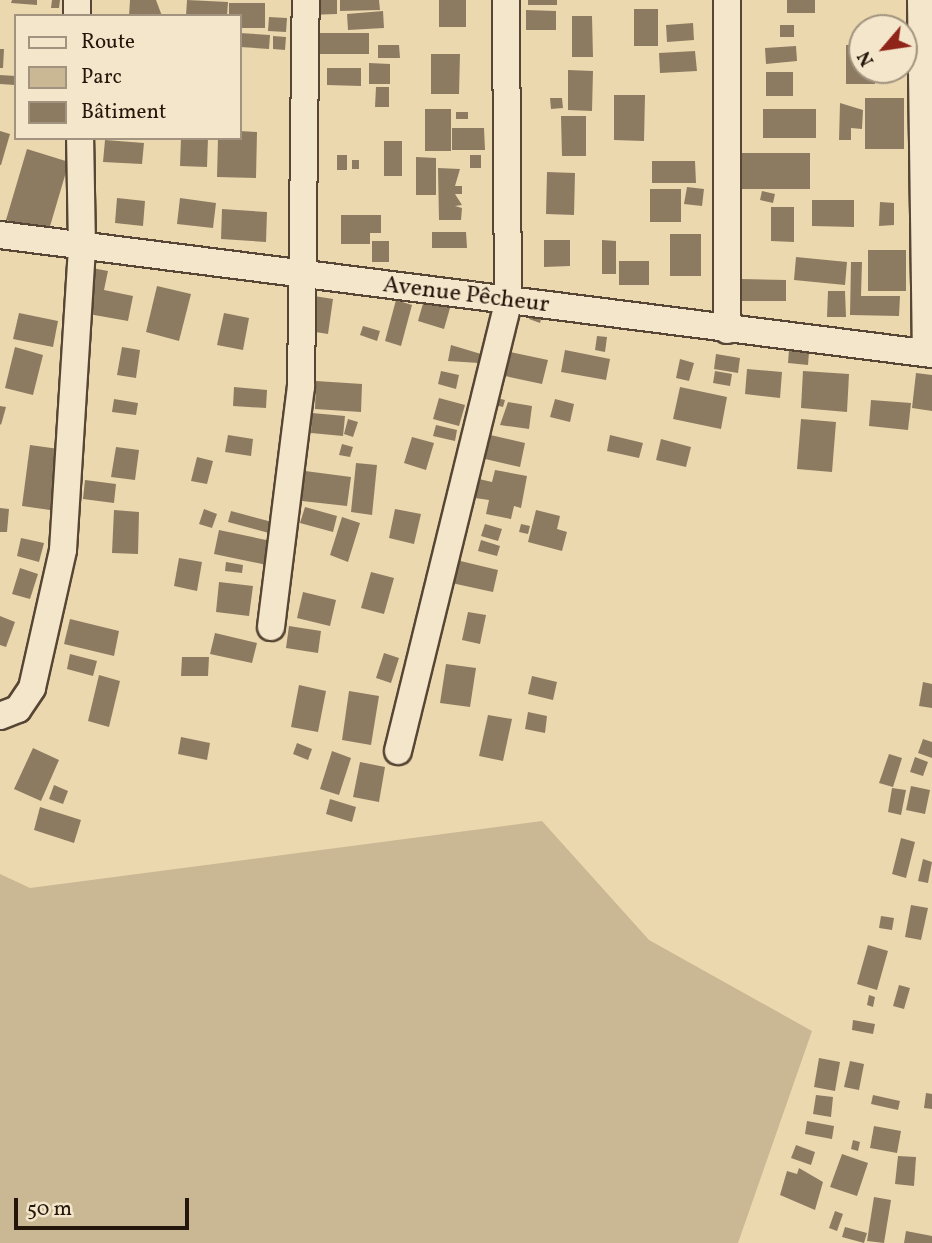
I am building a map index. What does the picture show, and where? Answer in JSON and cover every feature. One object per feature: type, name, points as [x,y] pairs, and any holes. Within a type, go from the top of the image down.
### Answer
[{"type":"street","points":[[271,627],[293,464],[307,276],[306,0]]},
{"type":"street","points":[[398,751],[508,302],[506,0]]},
{"type":"street","points":[[727,0],[727,330]]},
{"type":"street","points":[[921,0],[929,354]]},
{"type":"street","points":[[0,716],[18,709],[32,688],[62,550],[82,248],[80,140]]},
{"type":"street","name":"Avenue Pêcheur","points":[[0,235],[82,248],[929,354]]},
{"type":"green space","points":[[542,821],[649,940],[812,1031],[738,1243],[0,1243],[0,874],[30,888]]},
{"type":"building","points":[[12,0],[37,0],[37,5],[11,3]]},
{"type":"building","points":[[52,0],[60,0],[59,8],[51,8]]},
{"type":"building","points":[[130,0],[156,0],[161,14],[129,14]]},
{"type":"building","points":[[187,0],[228,2],[227,14],[186,14]]},
{"type":"building","points":[[310,0],[337,0],[337,14],[310,15]]},
{"type":"building","points":[[340,0],[379,0],[380,10],[340,11]]},
{"type":"building","points":[[439,0],[466,0],[466,27],[439,27]]},
{"type":"building","points":[[528,0],[557,0],[557,5],[528,5]]},
{"type":"building","points":[[787,0],[815,0],[815,13],[787,13]]},
{"type":"building","points":[[229,3],[265,3],[265,28],[242,28],[242,14],[229,14]]},
{"type":"building","points":[[634,9],[658,9],[658,46],[634,46]]},
{"type":"building","points":[[526,10],[556,11],[556,30],[526,30]]},
{"type":"building","points":[[383,11],[384,28],[348,30],[347,14]]},
{"type":"building","points":[[572,16],[592,16],[593,57],[572,57]]},
{"type":"building","points":[[269,17],[287,18],[286,32],[268,31]]},
{"type":"building","points":[[693,23],[694,40],[667,42],[666,25]]},
{"type":"building","points":[[780,25],[794,25],[794,37],[780,37]]},
{"type":"building","points":[[242,33],[270,35],[269,49],[242,47]]},
{"type":"building","points":[[313,33],[369,33],[369,54],[313,54]]},
{"type":"building","points":[[273,36],[286,37],[285,50],[273,49]]},
{"type":"building","points":[[378,45],[399,45],[400,58],[378,58]]},
{"type":"building","points":[[846,45],[848,45],[848,84]]},
{"type":"building","points":[[796,46],[797,61],[766,64],[765,48]]},
{"type":"building","points":[[0,49],[4,49],[3,68],[0,68]]},
{"type":"building","points":[[695,51],[697,71],[660,73],[659,53]]},
{"type":"building","points":[[431,54],[460,54],[459,94],[431,94]]},
{"type":"building","points":[[369,63],[390,64],[390,84],[369,84]]},
{"type":"building","points":[[327,68],[361,68],[361,86],[327,85]]},
{"type":"building","points":[[568,70],[593,71],[592,111],[568,110]]},
{"type":"building","points":[[766,72],[793,72],[793,96],[766,96]]},
{"type":"building","points":[[0,75],[14,76],[14,85],[0,84]]},
{"type":"building","points":[[376,87],[389,87],[389,107],[375,107]]},
{"type":"building","points":[[614,95],[645,95],[644,141],[614,140]]},
{"type":"building","points":[[550,98],[562,98],[563,108],[551,109]]},
{"type":"building","points":[[865,98],[904,98],[904,149],[865,149]]},
{"type":"building","points":[[840,103],[863,110],[862,129],[851,128],[851,140],[839,140]]},
{"type":"building","points":[[425,109],[451,109],[451,151],[425,151]]},
{"type":"building","points":[[763,109],[816,109],[816,138],[763,138]]},
{"type":"building","points":[[456,112],[468,112],[468,119],[456,119]]},
{"type":"building","points":[[561,116],[586,116],[586,156],[562,156]]},
{"type":"building","points":[[452,128],[484,128],[485,150],[452,150]]},
{"type":"building","points":[[0,131],[10,134],[1,165],[0,165]]},
{"type":"building","points":[[242,131],[257,132],[256,178],[217,177],[218,140],[242,140]]},
{"type":"building","points":[[105,140],[144,143],[142,164],[103,162]]},
{"type":"building","points":[[181,140],[208,140],[207,167],[180,166]]},
{"type":"building","points":[[384,141],[402,141],[402,176],[384,176]]},
{"type":"building","points":[[27,149],[69,162],[48,233],[6,220]]},
{"type":"building","points":[[742,153],[810,153],[810,189],[742,189]]},
{"type":"building","points":[[337,155],[347,155],[347,170],[337,170]]},
{"type":"building","points":[[470,155],[481,155],[481,168],[470,168]]},
{"type":"building","points":[[416,157],[436,158],[436,195],[416,195]]},
{"type":"building","points":[[352,160],[359,160],[359,169],[352,169]]},
{"type":"building","points":[[652,161],[695,161],[696,183],[652,183]]},
{"type":"building","points":[[438,168],[460,169],[455,186],[462,186],[462,194],[455,194],[462,205],[455,206],[462,208],[461,220],[439,220]]},
{"type":"building","points":[[547,172],[575,173],[574,215],[546,214]]},
{"type":"building","points":[[687,187],[704,189],[702,206],[684,204]]},
{"type":"building","points":[[650,189],[681,189],[681,222],[650,222]]},
{"type":"building","points":[[762,191],[775,194],[773,203],[760,200]]},
{"type":"building","points":[[117,198],[145,201],[143,226],[115,223]]},
{"type":"building","points":[[180,198],[216,203],[213,228],[177,224]]},
{"type":"building","points":[[812,200],[854,200],[854,227],[812,226]]},
{"type":"building","points":[[880,202],[894,203],[894,225],[879,226]]},
{"type":"building","points":[[771,207],[794,207],[794,242],[771,241]]},
{"type":"building","points":[[222,209],[267,212],[266,242],[221,239]]},
{"type":"building","points":[[341,215],[381,215],[381,233],[370,233],[370,244],[341,244]]},
{"type":"building","points":[[432,232],[466,232],[467,248],[432,248]]},
{"type":"building","points":[[670,234],[701,234],[701,276],[670,276]]},
{"type":"building","points":[[544,240],[570,240],[570,266],[544,267]]},
{"type":"building","points":[[602,240],[616,241],[616,274],[602,274]]},
{"type":"building","points":[[372,241],[389,241],[389,262],[372,262]]},
{"type":"building","points":[[868,250],[906,250],[906,291],[868,291]]},
{"type":"building","points":[[796,257],[847,262],[845,285],[794,280]]},
{"type":"building","points":[[619,261],[649,261],[649,285],[619,285]]},
{"type":"building","points":[[851,262],[862,262],[861,296],[900,296],[899,316],[850,315]]},
{"type":"building","points":[[92,268],[108,271],[104,290],[133,296],[128,321],[83,313]]},
{"type":"building","points":[[741,279],[786,280],[786,301],[742,301]]},
{"type":"building","points":[[157,286],[191,294],[179,341],[146,332]]},
{"type":"building","points":[[828,291],[845,291],[846,317],[827,317]]},
{"type":"building","points":[[314,296],[333,299],[328,334],[309,331]]},
{"type":"building","points":[[396,300],[412,305],[401,346],[385,341]]},
{"type":"building","points":[[424,300],[450,308],[444,329],[418,321]]},
{"type":"building","points":[[532,312],[542,316],[540,323],[529,319]]},
{"type":"building","points":[[19,313],[58,321],[53,347],[13,339]]},
{"type":"building","points":[[224,313],[249,318],[243,350],[217,345]]},
{"type":"building","points":[[363,326],[380,331],[377,341],[360,335]]},
{"type":"building","points":[[597,336],[607,337],[605,352],[595,350]]},
{"type":"building","points":[[451,345],[481,354],[479,363],[448,361]]},
{"type":"building","points":[[15,347],[43,355],[33,395],[5,388]]},
{"type":"building","points":[[122,347],[140,350],[136,378],[117,375]]},
{"type":"building","points":[[565,350],[610,359],[606,380],[561,372]]},
{"type":"building","points":[[789,350],[809,352],[808,365],[788,363]]},
{"type":"building","points":[[510,352],[548,360],[542,384],[505,376]]},
{"type":"building","points":[[716,354],[740,358],[738,373],[714,369]]},
{"type":"building","points":[[680,359],[694,363],[689,381],[676,378]]},
{"type":"building","points":[[747,369],[782,372],[780,398],[745,394]]},
{"type":"building","points":[[441,371],[459,375],[456,389],[438,384]]},
{"type":"building","points":[[715,371],[732,374],[730,386],[713,383]]},
{"type":"building","points":[[803,371],[849,374],[847,412],[801,408]]},
{"type":"building","points":[[916,373],[932,375],[932,411],[912,408]]},
{"type":"building","points":[[316,381],[362,384],[361,412],[315,409]]},
{"type":"building","points":[[234,387],[267,390],[266,408],[233,406]]},
{"type":"building","points":[[680,387],[727,397],[721,429],[673,419]]},
{"type":"building","points":[[493,397],[505,400],[503,407],[491,404]]},
{"type":"building","points":[[439,398],[465,405],[459,426],[433,419]]},
{"type":"building","points":[[114,399],[138,403],[136,415],[112,412]]},
{"type":"building","points":[[555,399],[574,404],[570,422],[550,417]]},
{"type":"building","points":[[871,400],[911,403],[908,430],[869,426]]},
{"type":"building","points":[[508,402],[532,406],[529,429],[500,425]]},
{"type":"building","points":[[0,406],[6,407],[1,425],[0,424]]},
{"type":"building","points":[[312,413],[345,416],[343,436],[311,433]]},
{"type":"building","points":[[348,419],[358,422],[353,437],[344,434]]},
{"type":"building","points":[[801,419],[836,422],[832,472],[797,469]]},
{"type":"building","points":[[436,425],[457,430],[455,441],[433,436]]},
{"type":"building","points":[[486,434],[525,443],[520,467],[481,458]]},
{"type":"building","points":[[228,435],[253,439],[251,456],[225,452]]},
{"type":"building","points":[[610,435],[643,443],[639,458],[607,451]]},
{"type":"building","points":[[412,437],[434,443],[426,470],[404,463]]},
{"type":"building","points":[[661,439],[691,447],[686,467],[656,460]]},
{"type":"building","points":[[342,444],[353,447],[350,457],[339,455]]},
{"type":"building","points":[[30,445],[66,450],[57,511],[22,506]]},
{"type":"building","points":[[116,447],[139,450],[135,480],[111,477]]},
{"type":"building","points":[[197,457],[213,461],[207,484],[191,481]]},
{"type":"building","points":[[356,463],[377,465],[372,515],[351,512]]},
{"type":"building","points":[[495,470],[527,476],[521,508],[514,506],[511,519],[486,514],[489,500],[475,498],[479,479],[492,482]]},
{"type":"building","points":[[305,471],[351,477],[347,506],[302,501]]},
{"type":"building","points":[[85,480],[116,484],[114,503],[83,499]]},
{"type":"building","points":[[305,507],[337,516],[333,532],[300,523]]},
{"type":"building","points":[[0,508],[9,509],[7,532],[0,532]]},
{"type":"building","points":[[204,509],[217,514],[212,528],[199,524]]},
{"type":"building","points":[[395,509],[421,514],[414,544],[389,538]]},
{"type":"building","points":[[114,510],[139,512],[138,554],[112,553]]},
{"type":"building","points":[[536,510],[560,516],[557,529],[567,532],[562,551],[528,542]]},
{"type":"building","points":[[231,511],[276,523],[273,534],[228,522]]},
{"type":"building","points":[[342,517],[360,523],[348,562],[330,555]]},
{"type":"building","points":[[485,524],[502,529],[498,541],[481,536]]},
{"type":"building","points":[[521,524],[530,526],[528,534],[519,532]]},
{"type":"building","points":[[219,530],[271,541],[267,565],[214,554]]},
{"type":"building","points":[[21,538],[44,543],[39,562],[17,556]]},
{"type":"building","points":[[481,540],[500,546],[497,556],[478,551]]},
{"type":"building","points":[[179,558],[202,562],[197,591],[174,586]]},
{"type":"building","points":[[452,559],[498,570],[493,592],[447,582]]},
{"type":"building","points":[[226,562],[243,565],[242,573],[225,571]]},
{"type":"building","points":[[20,568],[38,574],[30,599],[12,594]]},
{"type":"building","points":[[371,572],[394,578],[384,614],[361,608]]},
{"type":"building","points":[[219,582],[253,586],[249,616],[216,612]]},
{"type":"building","points":[[303,592],[336,600],[330,626],[297,618]]},
{"type":"building","points":[[468,612],[486,615],[480,644],[462,640]]},
{"type":"building","points":[[0,616],[15,622],[6,647],[0,645]]},
{"type":"building","points":[[70,619],[119,631],[114,656],[64,644]]},
{"type":"building","points":[[289,626],[321,631],[318,653],[286,648]]},
{"type":"building","points":[[215,633],[257,643],[252,663],[210,654]]},
{"type":"building","points":[[384,653],[399,658],[391,683],[376,678]]},
{"type":"building","points":[[70,654],[97,661],[93,676],[67,669]]},
{"type":"building","points":[[182,657],[209,657],[208,676],[181,676]]},
{"type":"building","points":[[446,664],[476,668],[470,707],[440,703]]},
{"type":"building","points":[[99,675],[120,681],[109,727],[88,721]]},
{"type":"building","points":[[532,676],[557,682],[553,700],[528,694]]},
{"type":"building","points":[[923,682],[932,684],[932,708],[919,706]]},
{"type":"building","points":[[299,685],[326,691],[318,732],[291,727]]},
{"type":"building","points":[[349,691],[379,696],[371,745],[342,740]]},
{"type":"building","points":[[528,712],[547,716],[545,733],[525,729]]},
{"type":"building","points":[[488,715],[512,719],[503,761],[479,756]]},
{"type":"building","points":[[181,737],[210,743],[207,760],[178,754]]},
{"type":"building","points":[[923,739],[932,742],[932,758],[918,753]]},
{"type":"building","points":[[297,743],[312,749],[308,760],[293,754]]},
{"type":"building","points":[[33,748],[59,760],[41,801],[14,789]]},
{"type":"building","points":[[332,751],[351,758],[339,795],[320,789]]},
{"type":"building","points":[[889,754],[902,758],[893,787],[879,783]]},
{"type":"building","points":[[915,757],[928,762],[923,776],[910,772]]},
{"type":"building","points":[[360,762],[385,767],[379,802],[353,797]]},
{"type":"building","points":[[54,785],[68,791],[63,804],[49,799]]},
{"type":"building","points":[[911,786],[930,790],[925,814],[906,810]]},
{"type":"building","points":[[892,788],[906,790],[901,815],[888,812]]},
{"type":"building","points":[[330,799],[356,807],[352,822],[326,814]]},
{"type":"building","points":[[40,807],[81,820],[74,843],[34,830]]},
{"type":"building","points":[[901,838],[915,842],[906,878],[892,874]]},
{"type":"building","points":[[923,859],[932,862],[928,883],[918,881]]},
{"type":"building","points":[[911,905],[928,908],[921,940],[905,937]]},
{"type":"building","points":[[881,916],[894,918],[892,930],[879,928]]},
{"type":"building","points":[[868,945],[888,951],[877,990],[857,984]]},
{"type":"building","points":[[899,985],[910,988],[904,1009],[893,1006]]},
{"type":"building","points":[[869,995],[875,997],[873,1007],[867,1005]]},
{"type":"building","points":[[853,1020],[875,1024],[873,1034],[852,1030]]},
{"type":"building","points":[[819,1058],[840,1062],[835,1091],[814,1087]]},
{"type":"building","points":[[850,1061],[864,1064],[859,1090],[844,1087]]},
{"type":"building","points":[[926,1093],[932,1094],[932,1109],[924,1108]]},
{"type":"building","points":[[816,1095],[833,1097],[831,1117],[813,1114]]},
{"type":"building","points":[[873,1095],[900,1101],[898,1110],[871,1104]]},
{"type":"building","points":[[807,1121],[834,1126],[832,1139],[805,1134]]},
{"type":"building","points":[[874,1126],[901,1131],[897,1153],[870,1148]]},
{"type":"building","points":[[853,1140],[860,1142],[858,1151],[851,1149]]},
{"type":"building","points":[[796,1145],[815,1152],[811,1165],[791,1158]]},
{"type":"building","points":[[842,1154],[868,1163],[857,1196],[830,1187]]},
{"type":"building","points":[[898,1156],[916,1157],[914,1186],[895,1184]]},
{"type":"building","points":[[799,1168],[823,1182],[815,1210],[780,1195],[787,1171],[797,1174]]},
{"type":"building","points":[[874,1197],[891,1200],[884,1243],[867,1241]]},
{"type":"building","points":[[835,1211],[843,1214],[837,1231],[829,1228]]},
{"type":"building","points":[[845,1227],[867,1233],[864,1243],[842,1237]]},
{"type":"building","points":[[906,1231],[932,1236],[932,1243],[904,1243]]}]
